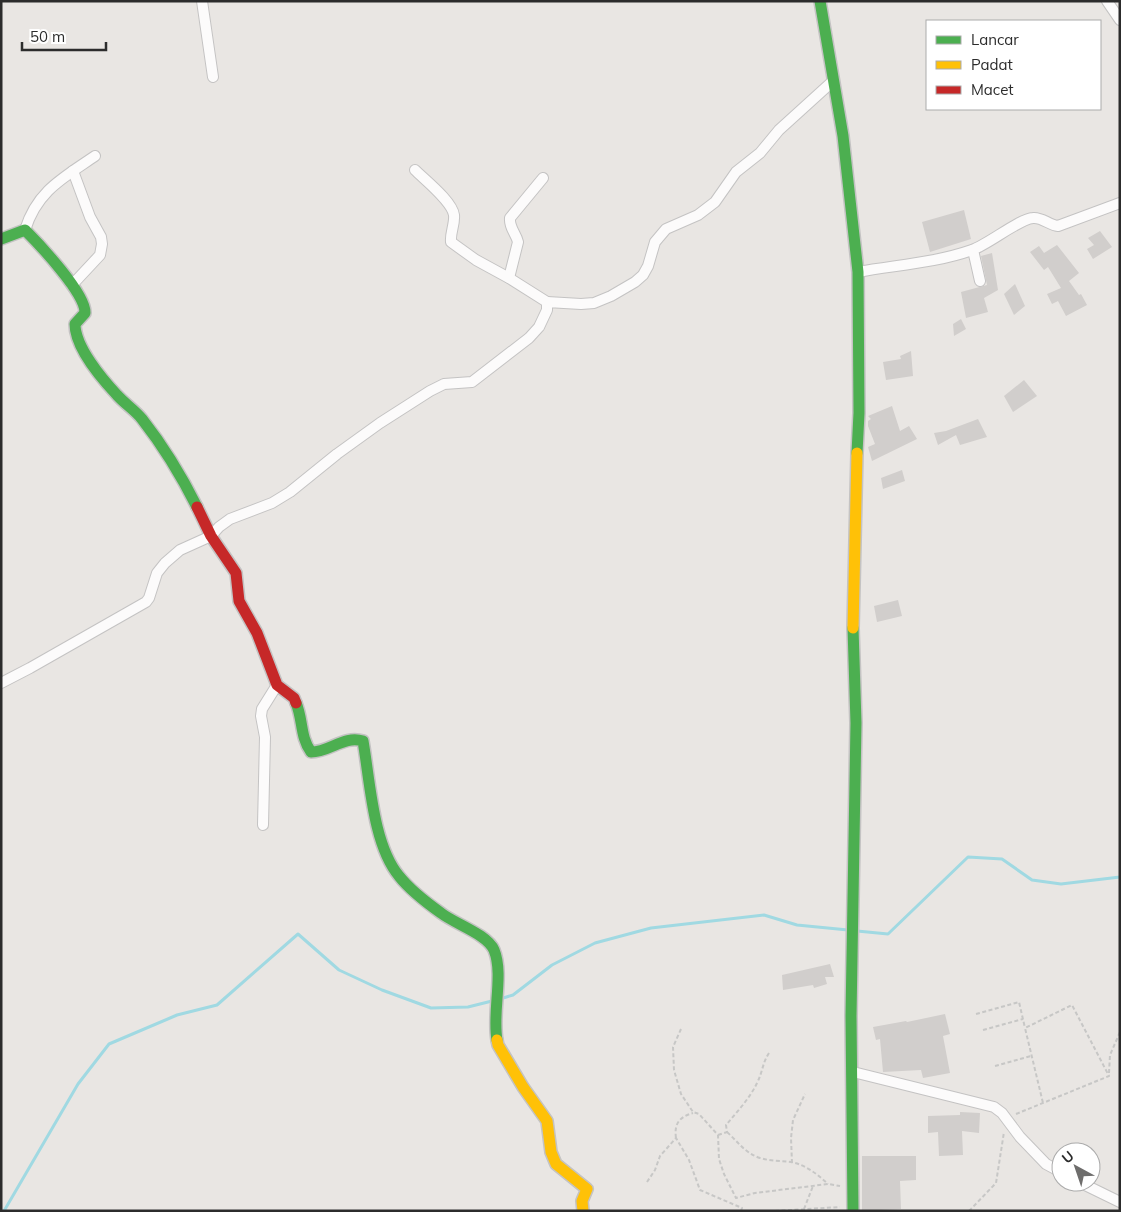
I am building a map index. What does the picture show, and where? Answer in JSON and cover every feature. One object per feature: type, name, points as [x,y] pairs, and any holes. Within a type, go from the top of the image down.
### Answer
[{"type":"street","points":[[202,1],[213,76]]},
{"type":"street","points":[[820,1],[844,136],[858,272],[859,413],[855,499],[853,625],[856,782],[852,938],[853,1209]]},
{"type":"street","points":[[1107,1],[1120,20]]},
{"type":"street","points":[[415,170],[450,205],[454,212],[451,242],[476,260],[547,302],[594,303],[611,296],[643,275],[648,266],[655,242],[666,229],[698,214],[715,202],[736,172],[760,152],[779,130],[833,80]]},
{"type":"street","points":[[25,230],[31,213],[47,190],[95,156]]},
{"type":"street","points":[[72,284],[100,255],[102,244],[101,237],[90,217],[73,171]]},
{"type":"street","points":[[509,278],[518,242],[509,224],[510,218],[543,178]]},
{"type":"street","points":[[858,272],[930,262],[973,250],[1030,218],[1040,219],[1058,226],[1120,203]]},
{"type":"street","points":[[1,239],[25,230]]},
{"type":"street","points":[[25,230],[48,254],[72,284],[84,303],[87,310],[84,317],[75,324],[75,331],[85,354],[117,395],[141,418],[179,471],[211,536],[236,573],[239,601],[257,634],[277,685],[294,698],[299,710],[305,744],[311,752],[315,753],[334,748],[354,738],[363,741],[378,838],[398,875],[442,914],[483,938],[492,948],[498,964],[495,1028],[498,1045],[523,1087],[547,1121],[551,1152],[556,1164],[585,1186],[586,1189],[582,1201],[583,1211]]},
{"type":"street","points":[[973,250],[980,281]]},
{"type":"street","points":[[1,683],[146,602],[157,573],[180,550],[211,536],[230,519],[272,503],[290,492],[337,454],[380,423],[430,391],[444,384],[472,382],[529,338],[538,327],[547,310],[547,302]]},
{"type":"street","points":[[263,825],[266,737],[261,716],[262,709],[277,685]]},
{"type":"street","points":[[853,1072],[994,1107],[1006,1118],[1036,1154],[1051,1167]]},
{"type":"street","points":[[1100,1192],[1120,1202]]},
{"type":"path","points":[[976,1014],[1019,1002],[1042,1104]]},
{"type":"path","points":[[1025,1028],[1072,1005],[1109,1076]]},
{"type":"path","points":[[983,1030],[1023,1019]]},
{"type":"path","points":[[681,1029],[673,1047],[674,1070],[681,1094],[693,1112],[699,1114],[718,1135],[719,1159],[736,1198],[755,1193],[828,1184],[853,1187]]},
{"type":"path","points":[[1109,1076],[1110,1055],[1120,1032]]},
{"type":"path","points":[[769,1052],[763,1063],[762,1073],[756,1085],[726,1125],[727,1132],[736,1140],[740,1147],[751,1154],[762,1159],[792,1162],[807,1168],[828,1184]]},
{"type":"path","points":[[995,1066],[1032,1056]]},
{"type":"path","points":[[969,1211],[996,1183],[1006,1118],[1109,1076]]},
{"type":"path","points":[[792,1162],[791,1138],[793,1120],[805,1094]]},
{"type":"path","points":[[693,1112],[678,1121],[675,1130],[676,1138],[689,1160],[700,1190],[742,1208],[741,1211]]},
{"type":"path","points":[[718,1135],[727,1132]]},
{"type":"path","points":[[646,1182],[655,1170],[660,1156],[676,1138]]},
{"type":"path","points":[[804,1209],[813,1186]]},
{"type":"path","points":[[775,1211],[853,1209]]},
{"type":"building","points":[[964,210],[971,239],[930,252],[922,222]]},
{"type":"building","points":[[1100,231],[1112,247],[1093,259],[1087,249],[1094,245],[1088,238]]},
{"type":"building","points":[[1057,245],[1079,273],[1069,281],[1079,295],[1081,294],[1087,305],[1066,316],[1058,301],[1052,304],[1047,294],[1061,288],[1048,267],[1044,270],[1030,252],[1039,246],[1044,253]]},
{"type":"building","points":[[992,253],[998,290],[984,298],[988,312],[966,318],[961,292],[987,285],[981,256]]},
{"type":"building","points":[[1015,284],[1025,306],[1014,315],[1004,294]]},
{"type":"building","points":[[961,319],[966,329],[954,336],[953,324]]},
{"type":"building","points":[[911,351],[913,376],[886,380],[883,362],[901,359],[900,356]]},
{"type":"building","points":[[1024,380],[1037,396],[1013,412],[1004,396]]},
{"type":"building","points":[[892,406],[900,431],[909,426],[917,439],[872,461],[868,447],[875,444],[868,426],[868,421],[871,419],[868,416]]},
{"type":"building","points":[[978,419],[987,437],[960,445],[956,435],[938,445],[934,433],[946,431]]},
{"type":"building","points":[[902,470],[905,481],[883,489],[881,478]]},
{"type":"building","points":[[898,600],[902,616],[877,622],[874,606]]},
{"type":"building","points":[[830,964],[834,977],[825,977],[827,984],[814,988],[813,985],[783,990],[782,975]]},
{"type":"building","points":[[945,1014],[950,1034],[943,1036],[950,1073],[923,1078],[921,1070],[883,1072],[880,1039],[876,1040],[873,1027]]},
{"type":"building","points":[[960,1112],[980,1113],[979,1133],[962,1131],[963,1155],[939,1156],[938,1132],[928,1133],[928,1116],[960,1115]]},
{"type":"building","points":[[862,1156],[916,1156],[916,1180],[900,1181],[901,1209],[862,1211]]},
{"type":"waterway","points":[[857,931],[888,934],[968,857],[1002,859],[1032,880],[1061,884],[1120,877]]},
{"type":"waterway","points":[[500,999],[513,995],[552,965],[595,943],[651,928],[764,915],[797,925],[848,930]]},
{"type":"waterway","points":[[4,1211],[78,1084],[109,1044],[177,1015],[217,1005],[298,934],[339,970],[382,990],[431,1008],[468,1007],[492,1001]]},
{"type":"traffic: fast","points":[[820,1],[843,136],[858,272],[859,413],[857,453]]},
{"type":"traffic: fast","points":[[1,239],[25,230],[70,282],[78,294],[85,313],[75,324],[79,343],[84,352],[104,380],[150,430],[172,462],[197,507]]},
{"type":"traffic: fast","points":[[853,628],[856,723],[851,1016],[853,1211]]},
{"type":"traffic: fast","points":[[296,703],[303,734],[311,752],[350,740],[363,741],[374,812],[383,847],[390,863],[403,881],[419,896],[447,917],[485,939],[494,950],[498,970],[497,1040]]},
{"type":"traffic: slow","points":[[853,628],[857,453]]},
{"type":"traffic: slow","points":[[497,1040],[498,1045],[523,1087],[547,1121],[551,1152],[556,1164],[587,1189],[582,1201],[583,1211]]},
{"type":"traffic: jam","points":[[197,507],[211,536],[236,573],[239,601],[257,633],[277,685],[294,698],[296,703]]}]
